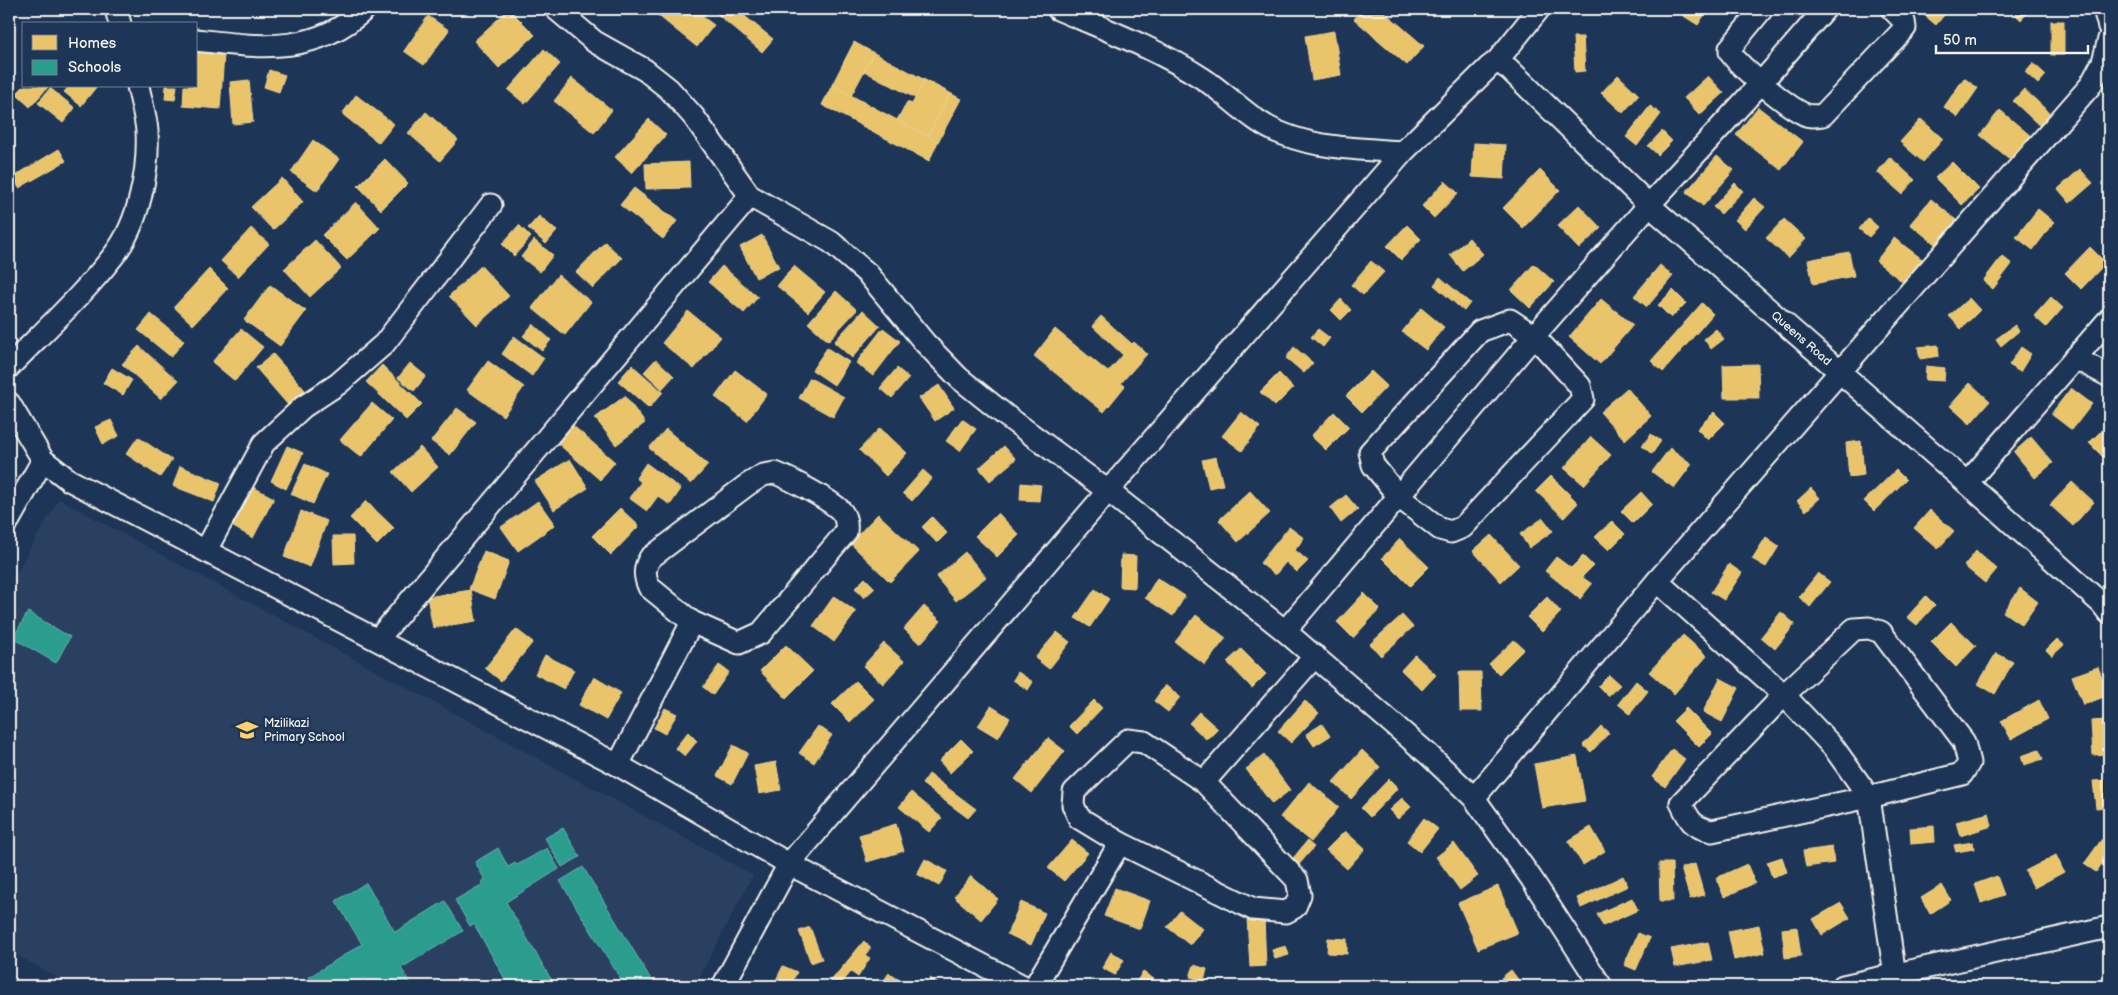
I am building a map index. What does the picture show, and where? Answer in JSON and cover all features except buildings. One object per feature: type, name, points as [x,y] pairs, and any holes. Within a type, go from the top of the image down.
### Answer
[{"type":"street","points":[[116,9],[119,22]]},
{"type":"street","points":[[198,40],[257,46],[283,46],[312,40],[329,32],[364,9]]},
{"type":"street","points":[[556,9],[594,42],[645,70],[682,102],[750,196],[831,242],[868,274],[925,342],[959,378],[1108,491],[1285,631],[1429,756],[1474,798],[1531,878],[1601,986]]},
{"type":"street","points":[[1058,9],[1167,56],[1204,79],[1258,120],[1281,134],[1308,142],[1402,152]]},
{"type":"street","points":[[723,986],[789,864],[1108,491],[1402,152],[1489,67],[1497,62],[1539,9]]},
{"type":"street","points":[[1762,9],[1730,48],[1732,56],[1761,83],[1804,114],[1813,117],[1822,115],[1905,28],[1904,21],[1892,9]]},
{"type":"street","points":[[1285,631],[1534,336],[1825,9]]},
{"type":"street","points":[[2104,9],[2109,27]]},
{"type":"street","points":[[1474,798],[1657,581],[2090,86],[2103,62],[2109,39]]},
{"type":"street","name":"Queens Road","points":[[1497,62],[1509,68],[1649,205],[1967,483],[2102,604],[2109,613]]},
{"type":"street","points":[[9,367],[58,317],[114,254],[129,228],[138,204],[145,168],[147,131],[138,88]]},
{"type":"street","points":[[378,639],[750,196]]},
{"type":"street","points":[[206,550],[264,443],[304,407],[338,384],[384,344],[491,205]]},
{"type":"street","points":[[1967,483],[2109,319]]},
{"type":"street","points":[[1510,320],[1534,336],[1580,386],[1583,399],[1463,527],[1451,532],[1440,529],[1399,497],[1373,465],[1370,452],[1480,331],[1510,320]]},
{"type":"street","points":[[2076,358],[2109,376]]},
{"type":"street","points":[[9,403],[43,460],[69,480],[618,765],[989,979],[1023,986]]},
{"type":"street","points":[[9,520],[43,460]]},
{"type":"street","points":[[775,473],[789,478],[841,510],[847,522],[846,532],[761,633],[739,643],[692,622],[650,587],[645,571],[650,558],[747,485],[763,475],[775,473]]},
{"type":"street","points":[[1657,581],[1784,695],[1834,748],[1869,797],[1895,976]]},
{"type":"street","points":[[618,765],[692,622]]},
{"type":"street","points":[[1870,628],[1881,632],[1964,742],[1969,763],[1962,774],[1869,797],[1712,831],[1699,829],[1689,820],[1681,803],[1784,695],[1854,629],[1870,628]]},
{"type":"street","points":[[1204,782],[1315,656]]},
{"type":"street","points":[[1128,740],[1144,742],[1204,782],[1298,880],[1300,895],[1295,907],[1286,912],[1253,909],[1120,843],[1079,818],[1073,804],[1074,792],[1128,740]]},
{"type":"street","points":[[1035,986],[1120,843]]},
{"type":"street","points":[[1843,986],[2109,928]]},
{"type":"shaded area","name":"Mzilikazi Primary School","points":[[59,499],[753,875],[695,986],[73,986],[9,951],[9,585]]},
{"type":"place","name":"Mzilikazi Primary School","points":[[247,730]]}]
